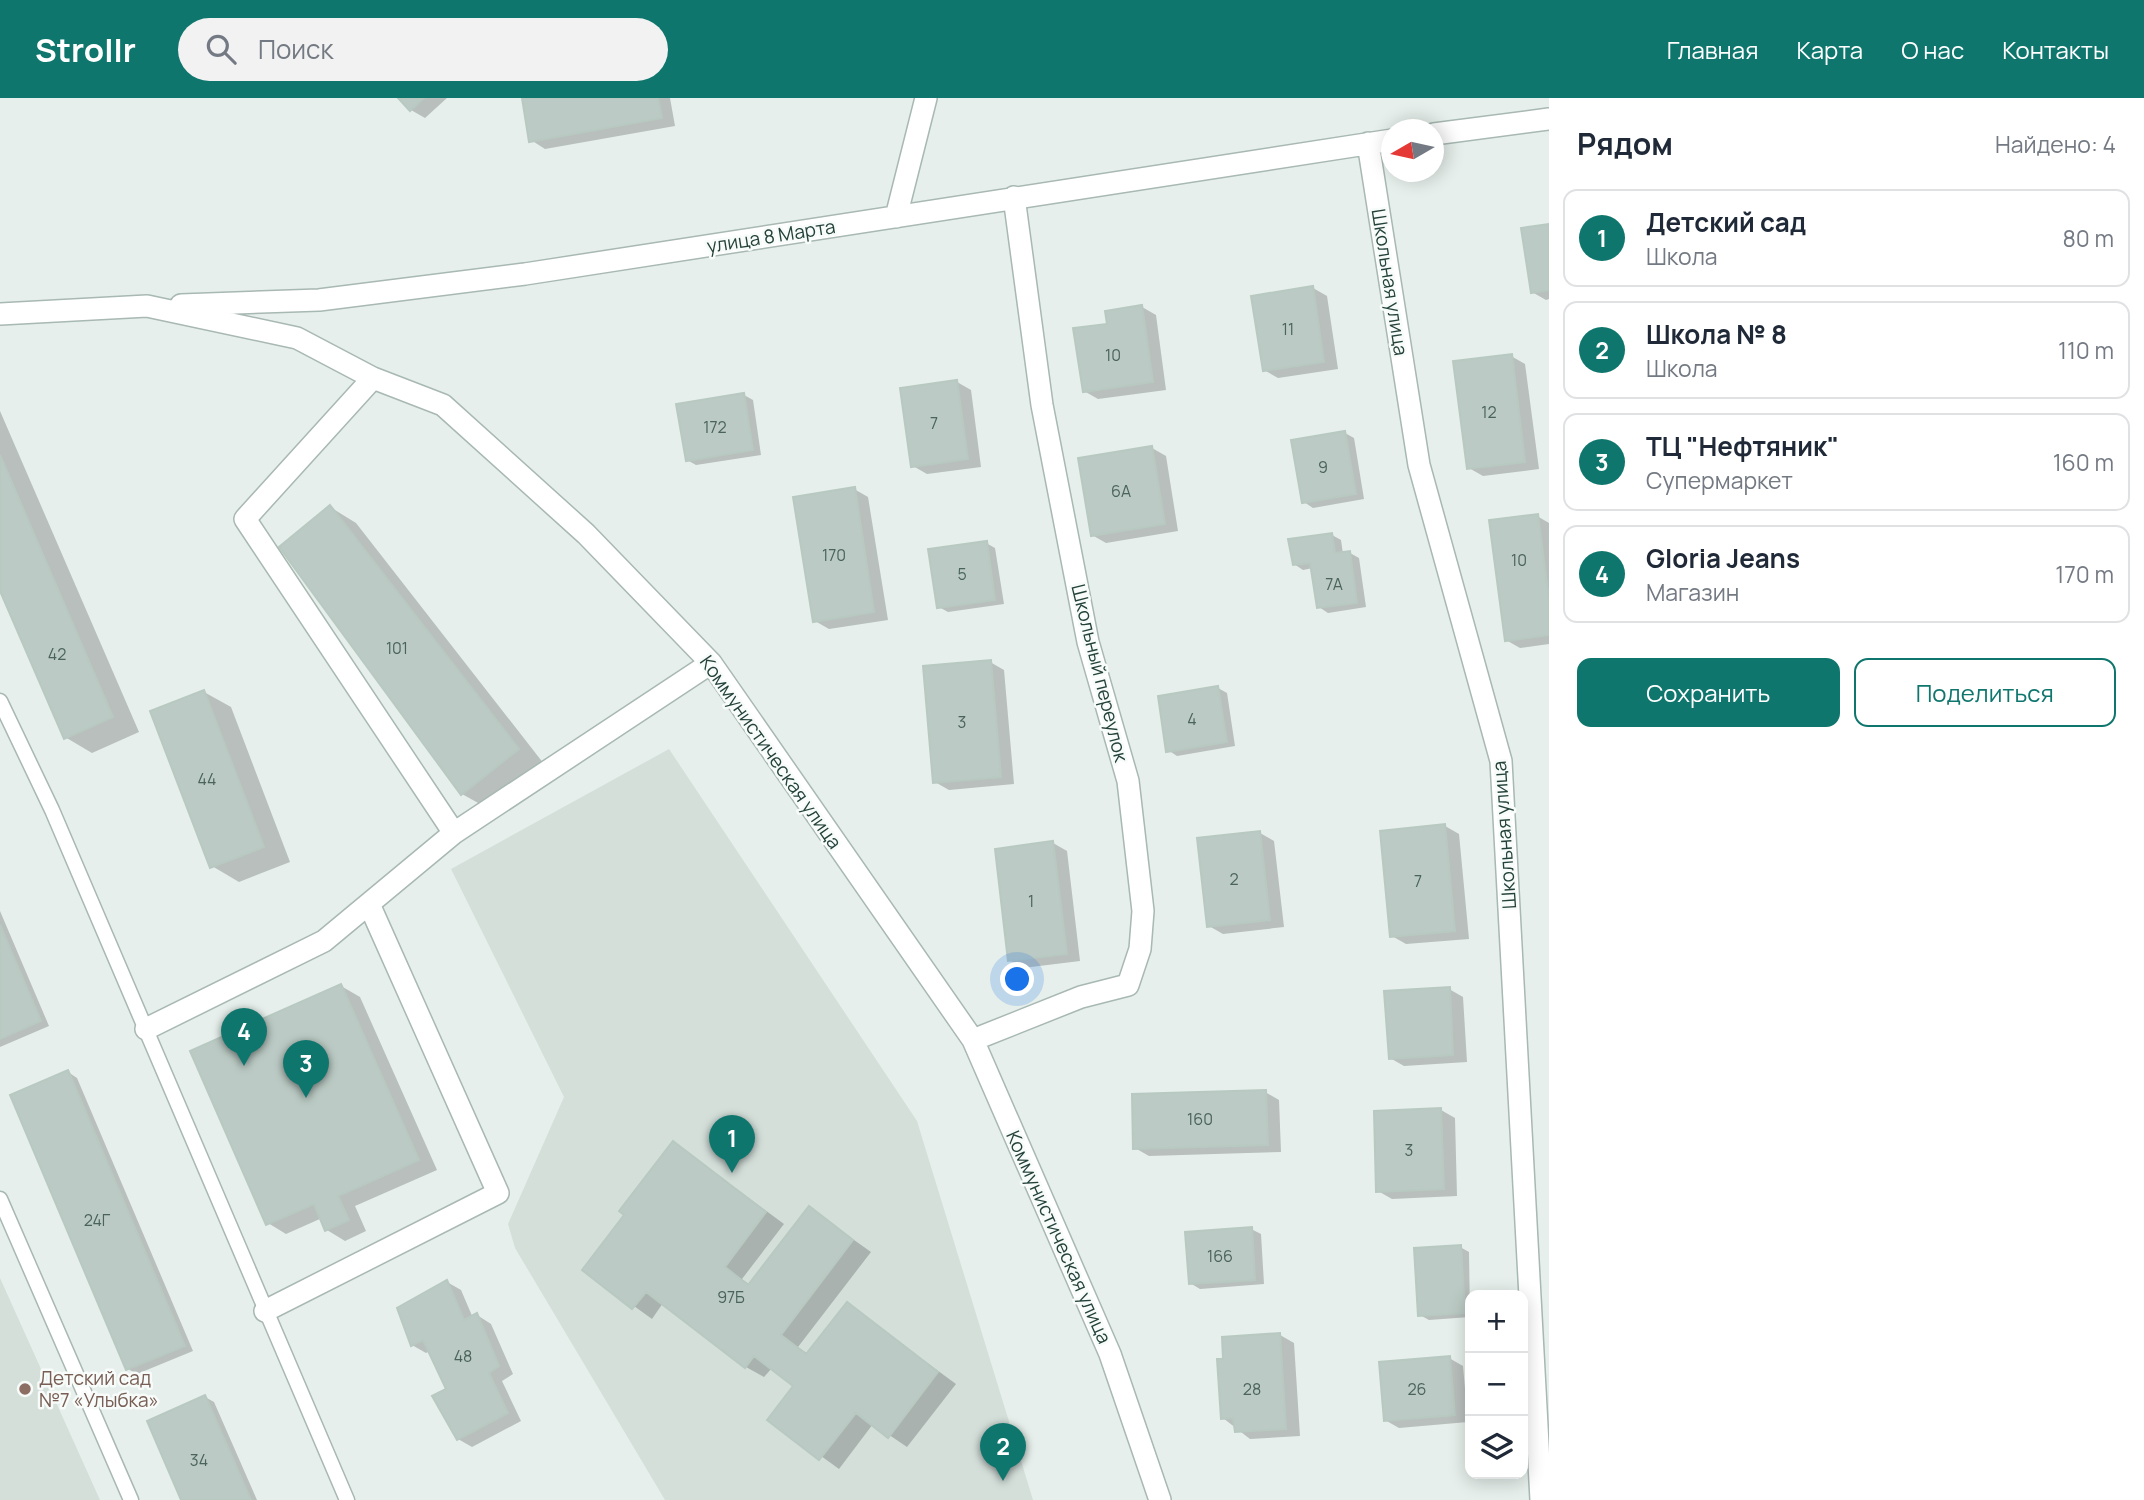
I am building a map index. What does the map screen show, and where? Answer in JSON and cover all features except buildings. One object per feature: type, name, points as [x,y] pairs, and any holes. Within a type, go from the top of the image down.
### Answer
[{"type":"street","points":[[895,217],[926,98]]},
{"type":"street","points":[[1444,133],[1549,119]]},
{"type":"street","name":"улица 8 Марта","points":[[147,306],[319,300],[525,274],[1381,141]]},
{"type":"street","name":"Школьная улица","points":[[1368,143],[1419,465],[1502,761],[1541,1500]]},
{"type":"street","name":"Школьный переулок","points":[[973,1040],[1081,997],[1128,985],[1140,949],[1143,911],[1128,781],[1088,642],[1042,405],[1014,197]]},
{"type":"street","name":"Коммунистическая улица","points":[[4,312],[147,306],[297,338],[373,378],[443,405],[586,534],[711,663],[973,1040],[1110,1354],[1160,1500]]},
{"type":"street","points":[[373,378],[245,519],[454,833]]},
{"type":"street","points":[[146,1029],[324,941],[454,833],[711,663]]},
{"type":"street","points":[[265,1311],[498,1193],[369,904]]},
{"type":"lane","points":[[0,701],[52,810],[347,1500]]},
{"type":"lane","points":[[0,1199],[131,1500]]},
{"type":"shaded area","points":[[669,749],[917,1121],[1033,1500],[665,1500],[515,1248],[508,1224],[564,1097],[451,869]]},
{"type":"shaded area","name":"Детский сад №7 «Улыбка»","points":[[0,1278],[100,1500],[0,1500]]},
{"type":"place","name":"Gloria Jeans","points":[[244,1066]]},
{"type":"place","name":"ТЦ \"Нефтяник\"","points":[[306,1098]]},
{"type":"place","name":"Детский сад","points":[[732,1173]]},
{"type":"place","name":"Детский сад №7 «Улыбка»","points":[[25,1389]]},
{"type":"place","name":"Школа № 8","points":[[1003,1481]]}]
